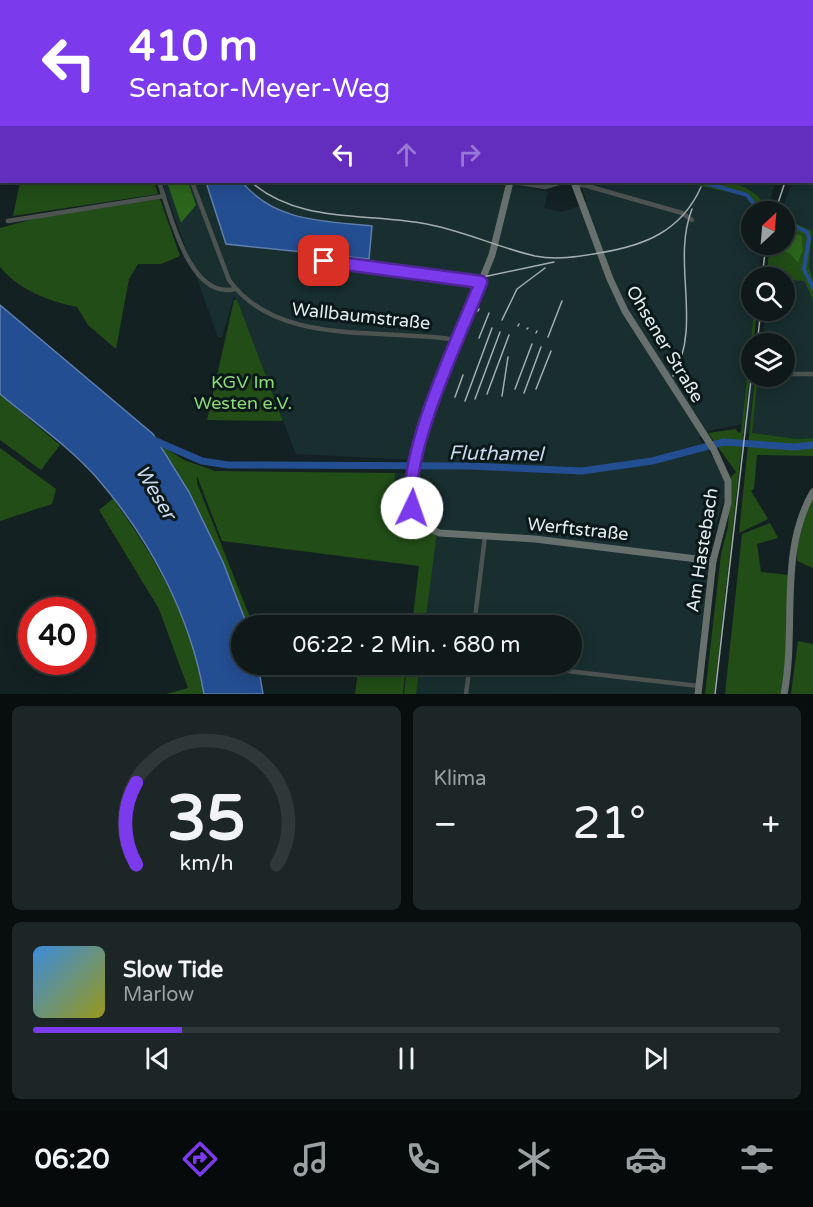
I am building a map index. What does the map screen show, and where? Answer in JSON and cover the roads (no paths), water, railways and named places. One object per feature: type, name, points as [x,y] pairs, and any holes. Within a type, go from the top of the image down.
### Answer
[{"type":"main road","points":[[458,341],[492,255],[512,183]]},
{"type":"main road","name":"Ohsener Straße","points":[[575,184],[610,279],[625,311],[714,450]]},
{"type":"main road","name":"Werftstraße","points":[[458,341],[424,424],[411,492],[412,508],[427,528],[440,533],[713,561]]},
{"type":"main road","name":"Am Hastebach","points":[[699,690],[713,561],[729,497],[727,477],[714,450]]},
{"type":"main road","points":[[784,694],[790,637],[794,547],[801,519],[813,492]]},
{"type":"street","points":[[159,183],[186,256],[198,275],[215,286],[235,289]]},
{"type":"street","points":[[192,183],[229,280],[235,289]]},
{"type":"street","points":[[519,183],[545,187],[559,183]]},
{"type":"street","points":[[575,184],[682,213],[692,220]]},
{"type":"street","points":[[8,220],[164,196]]},
{"type":"street","points":[[324,261],[481,282]]},
{"type":"street","name":"Wallbaumstraße","points":[[235,289],[262,311],[291,324],[458,341]]},
{"type":"street","points":[[795,374],[813,374]]},
{"type":"street","points":[[475,615],[485,536]]},
{"type":"street","points":[[582,673],[699,690]]},
{"type":"street","points":[[466,694],[469,675]]},
{"type":"water","points":[[206,183],[243,183],[269,205],[285,212],[336,223],[372,226],[369,259],[226,244]]},
{"type":"water","name":"Weser","points":[[0,305],[153,434],[189,492],[223,562],[243,615],[231,615],[231,675],[260,675],[263,694],[204,694],[198,665],[178,607],[165,579],[134,526],[87,467],[0,394]]},
{"type":"waterway","points":[[705,183],[747,195],[752,201]]},
{"type":"waterway","points":[[795,226],[807,232],[809,238],[804,269],[813,288]]},
{"type":"waterway","name":"Fluthamel","points":[[149,438],[202,461],[228,465],[469,466],[582,471],[652,461],[724,442],[794,447],[813,445]]},
{"type":"railway","points":[[252,183],[269,195],[310,210],[421,223],[535,256],[551,258],[599,253],[645,241],[672,226],[693,202],[701,187]]},
{"type":"railway","points":[[779,201],[785,183]]},
{"type":"railway","points":[[673,376],[682,356],[686,336],[684,250],[686,229],[692,209]]},
{"type":"railway","points":[[763,267],[765,255]]},
{"type":"railway","points":[[385,272],[469,280],[554,262]]},
{"type":"railway","points":[[502,320],[517,289],[545,268]]},
{"type":"railway","points":[[548,337],[562,301]]},
{"type":"railway","points":[[479,338],[489,313]]},
{"type":"railway","points":[[758,333],[760,321]]},
{"type":"railway","points":[[465,401],[492,328]]},
{"type":"railway","points":[[475,399],[500,332]]},
{"type":"railway","points":[[487,394],[509,335]]},
{"type":"railway","points":[[515,389],[532,344]]},
{"type":"railway","points":[[524,393],[541,347]]},
{"type":"railway","points":[[536,389],[551,351]]},
{"type":"railway","points":[[502,396],[508,357]]},
{"type":"railway","points":[[455,397],[463,375]]},
{"type":"railway","points":[[715,694],[750,387]]},
{"type":"park label","name":"KGV Im Westen e.V.","points":[[243,392]]}]
